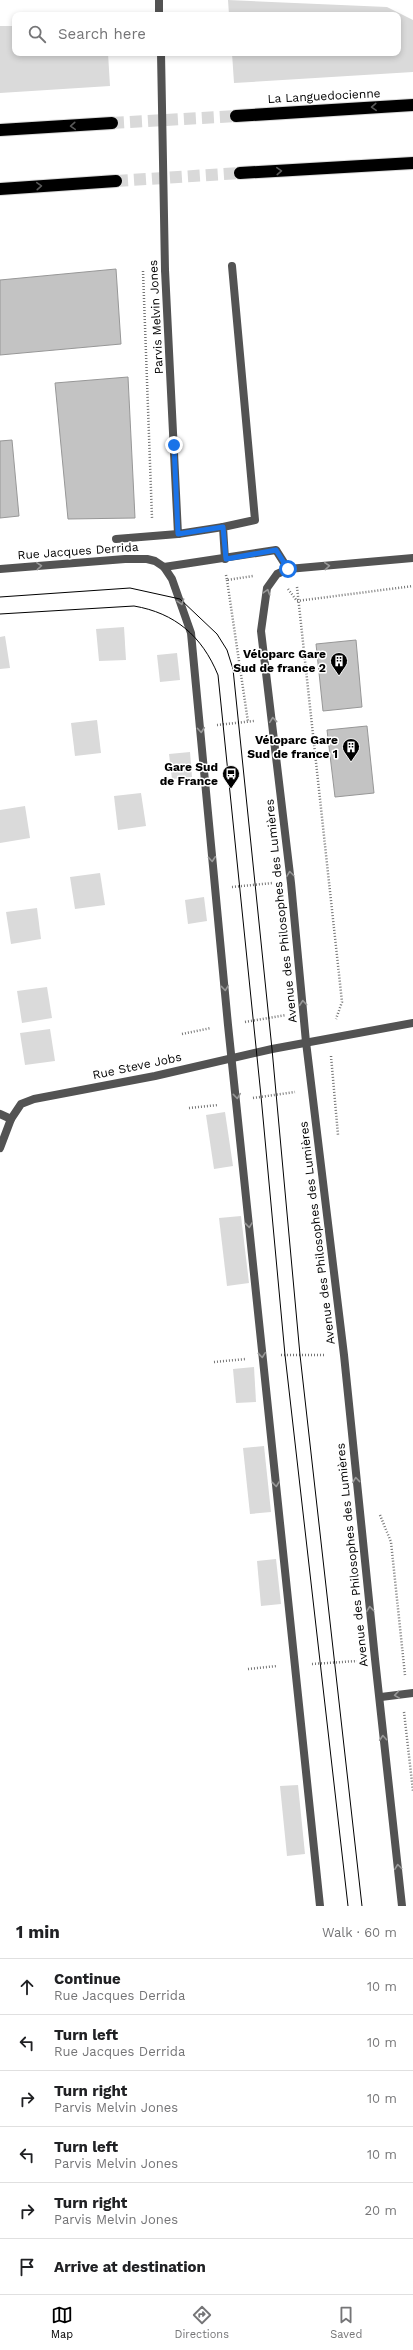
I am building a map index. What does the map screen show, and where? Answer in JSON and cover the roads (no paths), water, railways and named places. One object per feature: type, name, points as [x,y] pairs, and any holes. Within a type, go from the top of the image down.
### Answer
[{"type":"highway","name":"La Languedocienne","points":[[236,116],[413,105]]},
{"type":"highway","points":[[0,130],[112,123]]},
{"type":"highway","points":[[240,173],[413,163]]},
{"type":"highway","points":[[0,188],[116,181]]},
{"type":"street","points":[[159,0],[160,12]]},
{"type":"street","name":"Parvis Melvin Jones","points":[[161,56],[165,270],[178,534]]},
{"type":"street","points":[[116,540],[178,534],[255,520],[232,266]]},
{"type":"street","points":[[223,527],[226,559]]},
{"type":"street","points":[[320,1906],[215,890],[191,633],[172,579],[164,567],[226,559],[276,550],[288,569],[413,558]]},
{"type":"street","name":"Rue Jacques Derrida","points":[[0,569],[147,558],[164,567]]},
{"type":"street","name":"Avenue des Philosophes des Lumières","points":[[288,569],[277,574],[267,588],[262,610],[261,631],[273,719],[291,883],[306,1042],[344,1355],[381,1697],[385,1766],[402,1906]]},
{"type":"street","name":"Rue Steve Jobs","points":[[0,1148],[11,1119],[21,1104],[34,1099],[154,1076],[233,1057],[306,1042],[413,1023]]},
{"type":"street","points":[[0,1114],[11,1119]]},
{"type":"street","points":[[381,1697],[410,1693]]},
{"type":"tunnel","points":[[112,123],[236,116]]},
{"type":"tunnel","points":[[116,181],[240,173]]},
{"type":"tram line","points":[[0,597],[130,588],[180,599],[217,634],[227,650],[233,669],[272,1049],[300,1355],[362,1906]]},
{"type":"tram line","points":[[0,614],[134,606],[149,609],[162,614],[185,628],[204,649],[218,675],[261,1096],[285,1355],[348,1906]]},
{"type":"place","name":"Véloparc Gare Sud de france 2","points":[[339,676]]},
{"type":"place","name":"Véloparc Gare Sud de france 1","points":[[351,762]]},
{"type":"place","name":"Gare Sud de France","points":[[231,789]]}]
